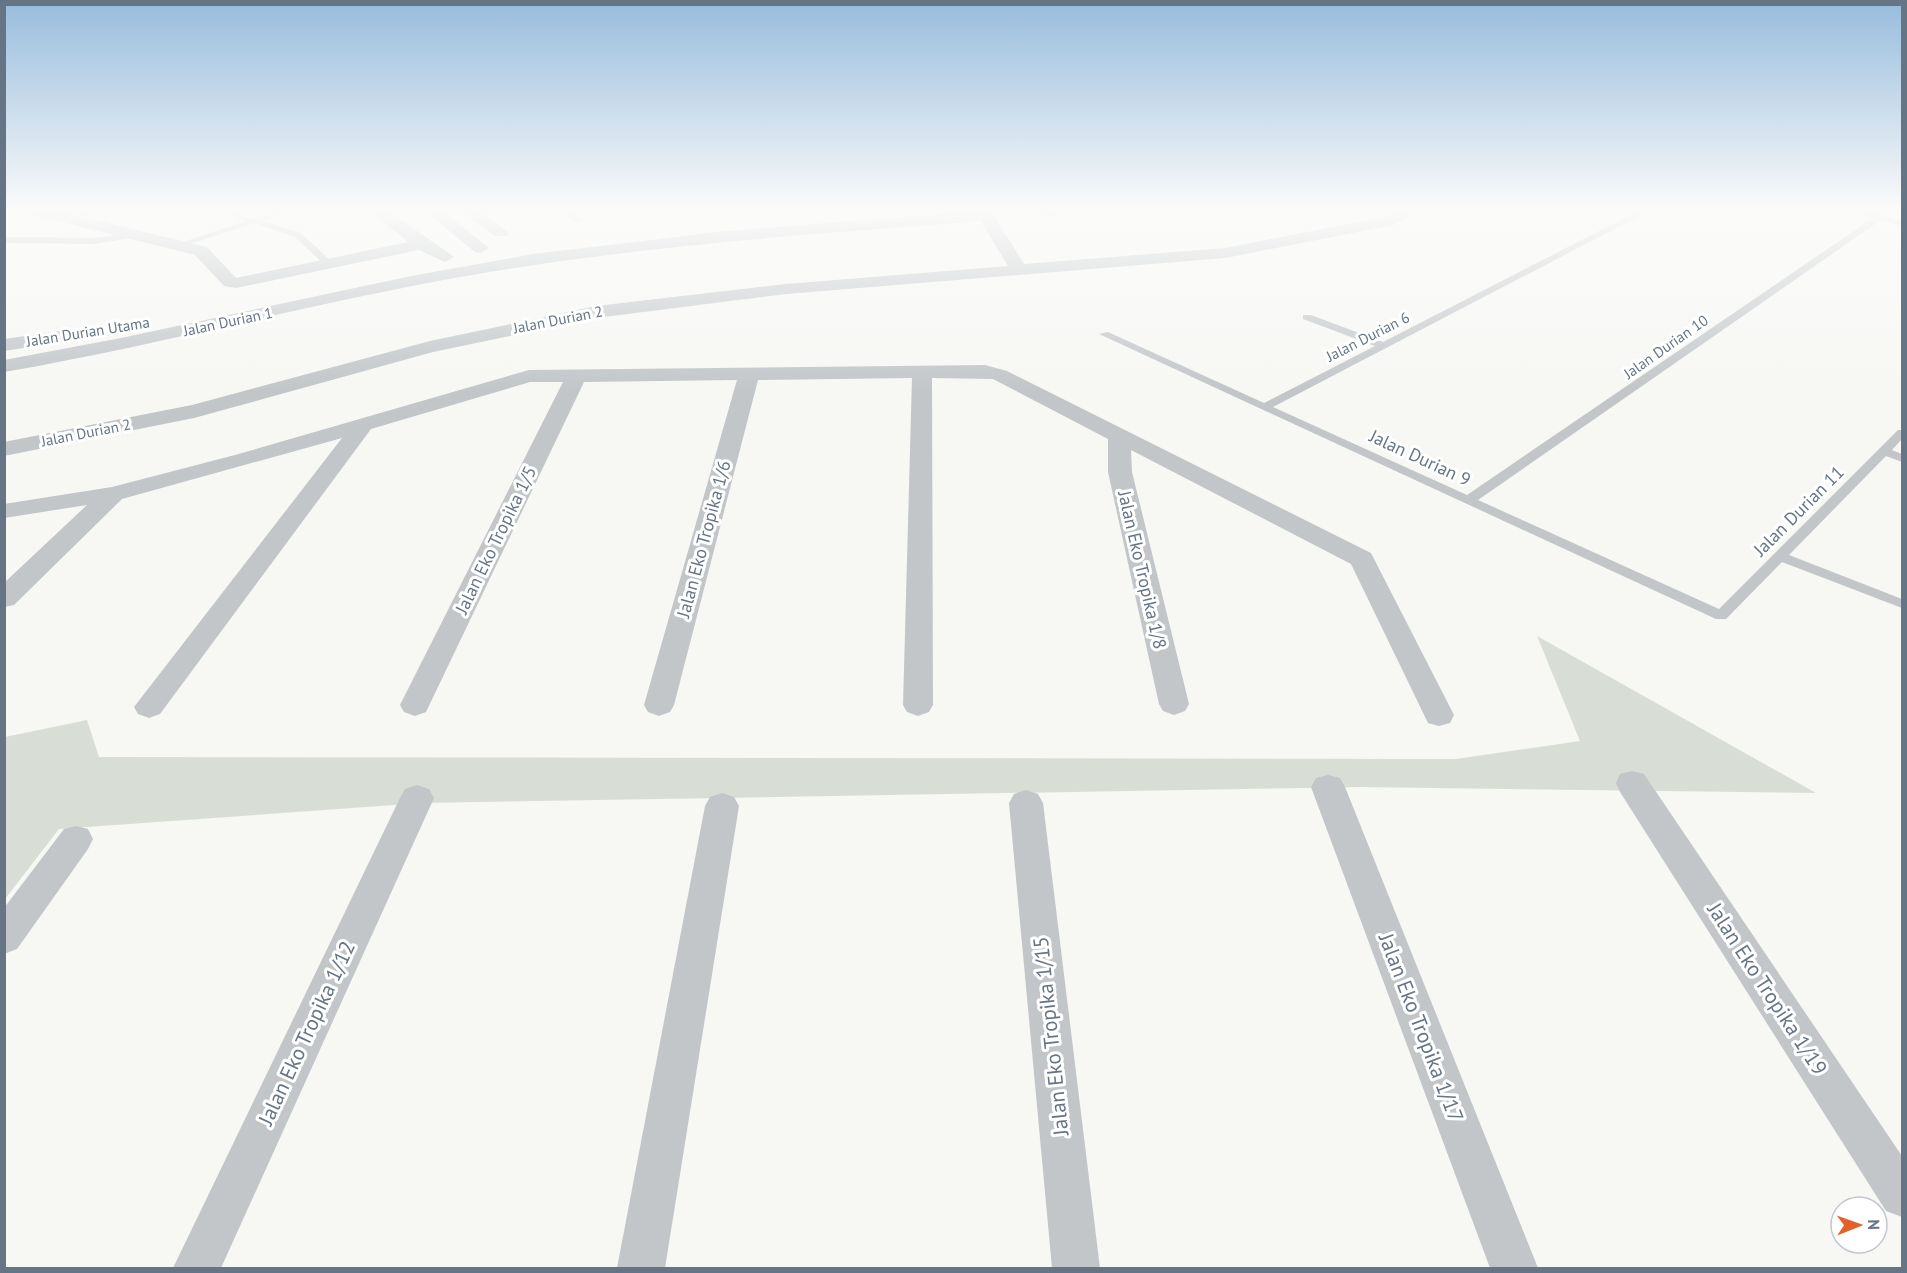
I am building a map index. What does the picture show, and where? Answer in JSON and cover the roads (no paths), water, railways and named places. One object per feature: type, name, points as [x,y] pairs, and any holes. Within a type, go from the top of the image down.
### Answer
[{"type":"street","points":[[219,270],[230,282],[236,283],[298,270]]},
{"type":"street","name":"Jalan Durian Utama","points":[[4,345],[135,327],[386,270]]},
{"type":"street","name":"Jalan Durian 1","points":[[4,366],[86,353],[471,270]]},
{"type":"street","name":"Jalan Durian 2","points":[[4,450],[194,411],[430,346],[596,312],[786,289],[1026,270]]},
{"type":"street","points":[[918,705],[922,372]]},
{"type":"street","points":[[4,511],[113,494],[525,377],[995,373],[1362,559],[1439,715]]},
{"type":"street","name":"Jalan Eko Tropika 1/6","points":[[659,705],[749,374]]},
{"type":"street","name":"Jalan Eko Tropika 1/5","points":[[415,705],[577,375]]},
{"type":"street","points":[[149,707],[364,424]]},
{"type":"street","name":"Jalan Eko Tropika 1/8","points":[[1119,435],[1119,472],[1174,704]]},
{"type":"street","points":[[4,599],[113,494]]},
{"type":"street","name":"Jalan Eko Tropika 1/19","points":[[1632,783],[1902,1195]]},
{"type":"street","name":"Jalan Eko Tropika 1/17","points":[[1328,787],[1514,1269]]},
{"type":"street","name":"Jalan Eko Tropika 1/12","points":[[196,1269],[417,798]]},
{"type":"street","name":"Jalan Eko Tropika 1/15","points":[[1026,803],[1076,1269]]},
{"type":"street","points":[[641,1269],[722,806]]},
{"type":"street","points":[[4,939],[76,839]]},
{"type":"lane","name":"Jalan Durian 6","points":[[1265,407],[1531,270]]},
{"type":"lane","name":"Jalan Durian 10","points":[[1469,500],[1802,270]]},
{"type":"lane","points":[[1307,316],[1385,346]]},
{"type":"lane","name":"Jalan Durian 9","points":[[1104,334],[1720,616]]},
{"type":"lane","name":"Jalan Durian 11","points":[[1720,616],[1902,433]]},
{"type":"lane","points":[[1884,452],[1902,458]]},
{"type":"lane","points":[[1780,556],[1902,604]]}]
